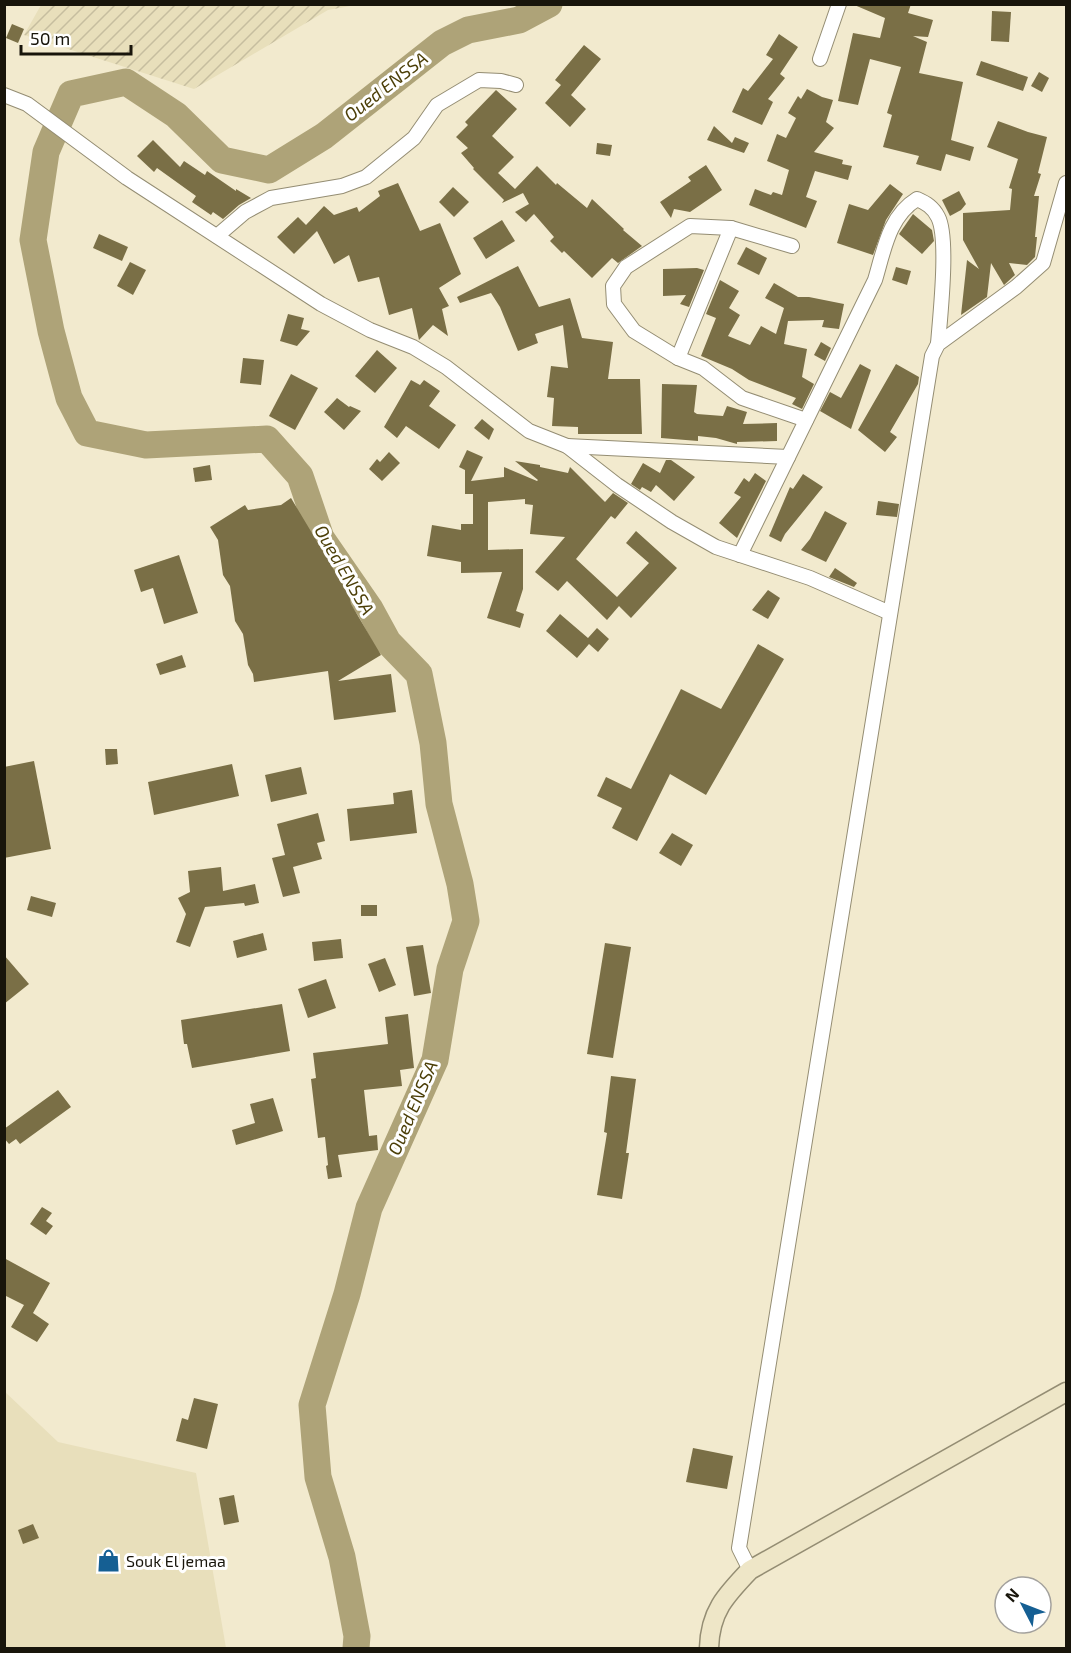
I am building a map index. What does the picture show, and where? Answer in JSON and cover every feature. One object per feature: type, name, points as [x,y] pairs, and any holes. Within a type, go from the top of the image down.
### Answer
[{"type":"main road","points":[[709,1648],[709,1632],[717,1608],[750,1570],[1066,1392]]},
{"type":"street","points":[[820,59],[838,4]]},
{"type":"street","points":[[217,236],[245,212],[271,198],[342,186],[366,177],[414,138],[437,105],[479,80],[501,81],[516,86]]},
{"type":"street","points":[[4,95],[27,104],[127,178],[321,304],[370,330],[413,347],[446,368],[530,431],[567,446],[617,485],[672,522],[716,547],[810,578],[890,613]]},
{"type":"street","points":[[938,344],[1016,287],[1043,263],[1066,183]]},
{"type":"street","points":[[740,555],[875,279],[896,219],[906,206],[917,199],[928,204],[938,217],[943,240],[938,344],[932,356],[929,371],[739,1548],[750,1570]]},
{"type":"street","points":[[792,246],[730,228],[690,226],[626,267],[613,286],[614,304],[634,331],[678,358],[703,368],[742,398],[806,420]]},
{"type":"street","points":[[678,358],[730,228]]},
{"type":"street","points":[[567,446],[788,457]]},
{"type":"shaded area","points":[[41,5],[356,5],[328,10],[194,89],[24,35]]},
{"type":"shaded area","name":"Souk El jemaa","points":[[4,1391],[58,1442],[196,1473],[226,1648],[5,1648]]},
{"type":"building","points":[[852,4],[911,4],[908,13],[933,20],[928,37],[913,36],[927,42],[919,73],[963,82],[951,140],[974,147],[970,161],[946,154],[941,171],[916,164],[919,156],[883,147],[892,115],[887,113],[901,67],[870,59],[858,105],[838,101],[853,33],[880,38],[885,18]]},
{"type":"building","points":[[992,11],[1011,12],[1009,42],[991,41]]},
{"type":"building","points":[[12,24],[24,29],[18,43],[6,38]]},
{"type":"building","points":[[779,34],[798,47],[780,74],[785,78],[768,99],[773,102],[762,125],[732,112],[743,88],[748,91],[773,59],[766,55]]},
{"type":"building","points":[[584,45],[601,59],[571,95],[586,109],[570,127],[545,103],[561,85],[555,80]]},
{"type":"building","points":[[981,61],[1028,77],[1023,91],[976,75]]},
{"type":"building","points":[[1039,72],[1049,78],[1042,92],[1031,86]]},
{"type":"building","points":[[807,89],[833,100],[826,122],[834,128],[814,152],[843,160],[842,164],[852,166],[848,180],[815,171],[806,197],[817,201],[806,228],[749,205],[755,189],[771,195],[773,192],[782,195],[789,170],[767,161],[777,134],[786,138],[796,118],[788,113],[798,96],[801,99]]},
{"type":"building","points":[[496,90],[517,109],[492,136],[514,157],[498,173],[515,189],[537,166],[556,185],[557,183],[587,208],[592,199],[642,246],[618,263],[612,258],[592,278],[550,241],[554,237],[534,214],[526,222],[515,212],[529,204],[523,193],[502,203],[504,200],[473,169],[461,153],[468,148],[456,137],[468,125],[465,122]]},
{"type":"building","points":[[998,121],[1047,137],[1038,173],[1041,174],[1034,196],[1039,196],[1035,257],[1027,265],[1009,263],[1015,275],[1004,285],[991,263],[987,297],[961,315],[967,260],[979,269],[963,240],[963,213],[1010,210],[1012,189],[1009,188],[1018,159],[987,147]]},
{"type":"building","points":[[714,126],[732,143],[735,137],[749,143],[744,153],[707,140]]},
{"type":"building","points":[[153,140],[180,167],[184,161],[205,175],[207,171],[236,191],[236,189],[251,198],[223,219],[213,212],[211,215],[192,202],[196,196],[157,168],[154,172],[137,156]]},
{"type":"building","points":[[597,143],[612,145],[610,156],[596,154]]},
{"type":"building","points":[[706,165],[722,190],[690,212],[674,209],[671,218],[660,202],[691,181],[688,177]]},
{"type":"building","points":[[398,183],[420,231],[440,223],[461,274],[439,288],[449,306],[442,309],[448,336],[433,325],[419,340],[412,308],[389,315],[379,277],[358,282],[349,255],[334,264],[317,231],[294,254],[277,237],[298,217],[306,225],[324,206],[334,215],[357,207],[359,212],[380,196],[378,191]]},
{"type":"building","points":[[890,184],[903,194],[886,220],[873,255],[837,243],[849,204],[868,210]]},
{"type":"building","points":[[453,187],[469,202],[454,217],[439,202]]},
{"type":"building","points":[[959,191],[966,204],[950,216],[942,200]]},
{"type":"building","points":[[913,214],[932,230],[934,241],[922,254],[899,234]]},
{"type":"building","points":[[502,220],[515,241],[486,259],[473,238]]},
{"type":"building","points":[[99,234],[128,247],[122,261],[93,248]]},
{"type":"building","points":[[746,247],[767,258],[759,275],[737,264]]},
{"type":"building","points":[[130,262],[146,270],[133,295],[117,286]]},
{"type":"building","points":[[518,266],[539,307],[570,298],[582,338],[613,342],[608,379],[640,379],[642,434],[578,434],[578,427],[552,426],[554,398],[547,397],[551,366],[568,368],[563,325],[535,334],[538,343],[518,351],[500,307],[491,293],[460,303],[457,297]]},
{"type":"building","points":[[896,267],[911,271],[907,285],[892,280]]},
{"type":"building","points":[[697,268],[704,270],[689,307],[680,304],[686,295],[663,296],[663,269]]},
{"type":"building","points":[[720,280],[739,291],[729,308],[740,315],[728,336],[750,345],[761,326],[776,334],[784,308],[765,298],[774,283],[798,297],[844,304],[839,329],[822,327],[824,320],[788,321],[784,344],[807,349],[802,377],[814,384],[802,409],[792,404],[796,398],[749,380],[732,369],[701,356],[716,318],[706,314]]},
{"type":"building","points":[[288,314],[304,318],[301,329],[310,331],[297,346],[280,341]]},
{"type":"building","points":[[821,342],[831,348],[825,361],[814,355]]},
{"type":"building","points":[[377,350],[397,368],[375,393],[355,376]]},
{"type":"building","points":[[243,358],[264,360],[261,385],[240,383]]},
{"type":"building","points":[[860,364],[871,370],[851,429],[820,411],[830,392],[841,398]]},
{"type":"building","points":[[896,364],[919,377],[918,384],[890,432],[897,437],[885,452],[858,430]]},
{"type":"building","points":[[291,374],[318,388],[295,430],[269,416]]},
{"type":"building","points":[[411,380],[420,385],[424,380],[440,391],[429,406],[456,425],[439,449],[406,426],[397,438],[384,427]]},
{"type":"building","points":[[662,384],[697,385],[694,412],[697,414],[723,416],[727,406],[747,412],[743,424],[777,423],[777,441],[737,442],[737,444],[698,436],[698,441],[661,438]]},
{"type":"building","points":[[337,398],[349,407],[361,411],[344,430],[324,412]]},
{"type":"building","points":[[482,419],[494,429],[489,440],[474,428]]},
{"type":"building","points":[[467,450],[483,457],[471,481],[504,477],[504,467],[538,480],[515,461],[568,473],[570,467],[605,502],[613,493],[628,503],[615,519],[611,516],[576,559],[617,597],[649,563],[626,543],[636,531],[677,568],[631,618],[619,606],[607,620],[567,581],[558,591],[535,572],[565,537],[530,534],[533,505],[525,504],[525,499],[488,502],[488,550],[523,549],[523,589],[516,611],[524,614],[520,628],[487,618],[502,572],[461,573],[461,562],[427,556],[432,525],[461,530],[461,524],[473,524],[473,494],[465,494],[465,470],[459,467]]},
{"type":"building","points":[[389,452],[400,463],[382,481],[369,469],[377,459],[380,462]]},
{"type":"building","points":[[666,460],[671,460],[695,477],[674,501],[656,485],[651,492],[642,487],[640,490],[631,484],[643,463],[660,473]]},
{"type":"building","points":[[210,465],[212,480],[195,482],[193,468]]},
{"type":"building","points":[[755,473],[766,481],[737,538],[719,523],[741,497],[734,493],[744,478],[749,482]]},
{"type":"building","points":[[803,474],[823,487],[781,542],[769,536],[790,487],[793,489]]},
{"type":"building","points":[[291,498],[349,595],[351,604],[381,655],[338,681],[391,674],[396,712],[334,720],[328,671],[254,682],[248,665],[243,634],[235,621],[230,586],[223,575],[218,540],[210,527],[245,505],[248,510],[281,505]]},
{"type":"building","points":[[878,501],[899,504],[897,517],[876,515]]},
{"type":"building","points":[[825,511],[847,523],[826,562],[801,550],[810,539]]},
{"type":"building","points":[[179,555],[198,613],[164,624],[153,588],[141,592],[134,570]]},
{"type":"building","points":[[835,568],[857,583],[854,587],[829,577]]},
{"type":"building","points":[[768,590],[780,598],[768,619],[752,610]]},
{"type":"building","points":[[560,614],[588,638],[597,628],[609,639],[598,652],[589,644],[577,658],[546,631]]},
{"type":"building","points":[[758,644],[784,659],[706,795],[670,774],[637,841],[612,828],[622,808],[597,796],[606,777],[631,789],[681,689],[721,709]]},
{"type":"building","points":[[182,655],[186,667],[160,675],[156,664]]},
{"type":"building","points":[[105,749],[117,749],[118,764],[106,765]]},
{"type":"building","points":[[34,761],[51,849],[4,858],[4,767]]},
{"type":"building","points":[[232,764],[239,796],[154,815],[148,782]]},
{"type":"building","points":[[301,767],[307,794],[271,802],[265,775]]},
{"type":"building","points":[[412,790],[417,833],[350,841],[347,809],[394,804],[393,793]]},
{"type":"building","points":[[318,813],[325,841],[317,843],[322,859],[293,867],[300,893],[283,897],[272,858],[285,855],[277,824]]},
{"type":"building","points":[[672,833],[693,845],[681,866],[659,853]]},
{"type":"building","points":[[221,867],[223,891],[255,884],[259,903],[245,906],[244,903],[205,907],[190,947],[176,942],[186,914],[178,898],[190,892],[188,871]]},
{"type":"building","points":[[31,896],[56,903],[52,917],[27,910]]},
{"type":"building","points":[[361,905],[377,905],[377,916],[361,916]]},
{"type":"building","points":[[263,933],[267,950],[237,958],[233,941]]},
{"type":"building","points":[[341,939],[343,958],[314,961],[312,942]]},
{"type":"building","points":[[605,943],[631,947],[613,1058],[587,1054]]},
{"type":"building","points":[[423,945],[431,993],[414,996],[406,947]]},
{"type":"building","points":[[4,955],[29,984],[4,1004]]},
{"type":"building","points":[[385,958],[396,985],[379,992],[368,964]]},
{"type":"building","points":[[326,979],[336,1008],[308,1018],[298,989]]},
{"type":"building","points":[[282,1004],[290,1051],[192,1068],[187,1044],[184,1044],[181,1020]]},
{"type":"building","points":[[408,1014],[414,1068],[400,1070],[402,1086],[364,1090],[369,1136],[377,1135],[378,1150],[338,1155],[342,1177],[328,1179],[325,1137],[318,1138],[311,1079],[316,1078],[313,1053],[388,1044],[385,1017]]},
{"type":"building","points":[[611,1076],[636,1079],[622,1199],[597,1195],[607,1133],[604,1132]]},
{"type":"building","points":[[58,1090],[71,1107],[20,1144],[16,1139],[9,1144],[4,1138],[4,1129]]},
{"type":"building","points":[[273,1098],[283,1131],[236,1145],[232,1130],[255,1123],[250,1104]]},
{"type":"building","points":[[42,1207],[52,1213],[46,1221],[53,1226],[46,1235],[30,1224]]},
{"type":"building","points":[[4,1258],[50,1283],[33,1313],[49,1324],[37,1342],[11,1327],[24,1305],[4,1295]]},
{"type":"building","points":[[194,1398],[218,1404],[207,1449],[176,1441],[182,1418],[188,1420]]},
{"type":"building","points":[[693,1448],[733,1456],[727,1489],[686,1482]]},
{"type":"building","points":[[234,1495],[239,1522],[224,1525],[219,1498]]},
{"type":"building","points":[[33,1524],[39,1538],[23,1544],[18,1530]]},
{"type":"waterway","name":"Oued ENSSA","points":[[356,1648],[357,1636],[342,1557],[318,1477],[312,1405],[347,1294],[369,1208],[435,1060],[450,969],[466,921],[460,884],[439,804],[433,743],[419,674],[388,642],[370,609],[321,538],[300,476],[267,439],[146,445],[87,433],[69,398],[51,331],[33,240],[46,152],[71,94],[126,82],[176,115],[222,160],[269,170],[324,136],[442,43],[468,30],[519,20],[549,4]]},
{"type":"place","name":"Souk El jemaa","points":[[108,1561]]}]
